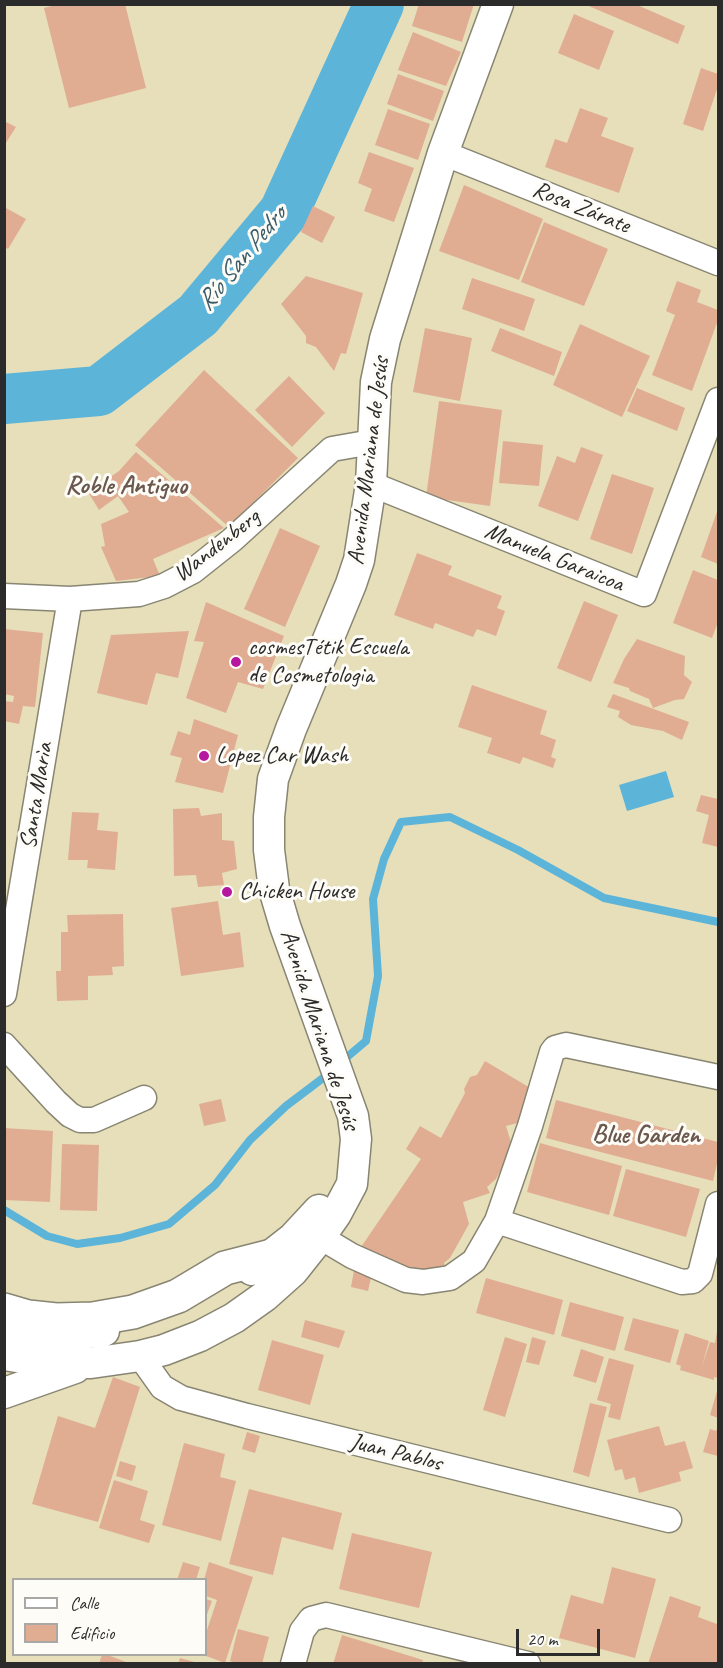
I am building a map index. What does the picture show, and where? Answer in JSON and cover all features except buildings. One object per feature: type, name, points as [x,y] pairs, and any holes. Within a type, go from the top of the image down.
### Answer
[{"type":"main road","points":[[7,1337],[28,1317],[56,1320],[93,1319],[133,1312],[177,1296],[225,1268],[272,1256]]},
{"type":"street","name":"Avenida Mariana de Jesús","points":[[91,1363],[164,1350],[200,1336],[234,1318],[265,1296],[286,1277],[320,1237],[336,1214],[352,1184],[356,1139],[352,1116],[274,889],[269,850],[269,817],[273,779],[291,729],[351,584],[363,543],[371,484],[376,382],[385,339],[443,153],[498,4]]},
{"type":"street","name":"Rosa Zárate","points":[[443,153],[718,262]]},
{"type":"street","name":"Manuela Garaicoa","points":[[371,484],[644,594],[718,400]]},
{"type":"street","name":"Wandenberg","points":[[4,596],[70,599],[139,594],[164,586],[193,571],[232,540],[332,449],[372,442]]},
{"type":"street","name":"Santa Marìa","points":[[4,994],[70,599]]},
{"type":"street","points":[[4,1045],[56,1102],[70,1115],[80,1120],[94,1120],[144,1098]]},
{"type":"street","points":[[320,1237],[352,1256],[406,1280],[423,1282],[450,1278],[474,1261],[497,1221],[555,1048],[566,1046],[718,1077]]},
{"type":"street","points":[[272,1256],[313,1219],[355,1158]]},
{"type":"street","points":[[497,1221],[682,1281],[693,1281],[700,1274],[718,1204]]},
{"type":"street","points":[[7,1337],[48,1362],[91,1363]]},
{"type":"street","name":"Juan Pablos","points":[[140,1356],[162,1387],[181,1398],[669,1520]]},
{"type":"street","points":[[4,1393],[91,1363]]},
{"type":"street","points":[[293,1664],[302,1631],[310,1619],[326,1615],[528,1664]]},
{"type":"water","points":[[666,771],[674,797],[627,811],[619,785]]},
{"type":"waterway","name":"Río San Pedro","points":[[4,399],[99,391],[198,315],[284,212],[379,4]]},
{"type":"waterway","points":[[340,1063],[366,1041],[378,976],[373,899],[384,859],[401,822],[450,817],[518,850],[604,898],[718,922]]},
{"type":"waterway","points":[[4,1210],[47,1236],[77,1244],[120,1238],[169,1224],[215,1185],[250,1140],[286,1106],[331,1072]]},
{"type":"place","name":"cosmesTétik Escuela de Cosmetologia","points":[[236,662]]},
{"type":"place","name":"Lopez Car Wash","points":[[204,756]]},
{"type":"place","name":"Chicken House","points":[[227,892]]},
{"type":"district","name":"Roble Antiguo","points":[[126,486]]},
{"type":"district","name":"Blue Garden","points":[[646,1135]]}]
